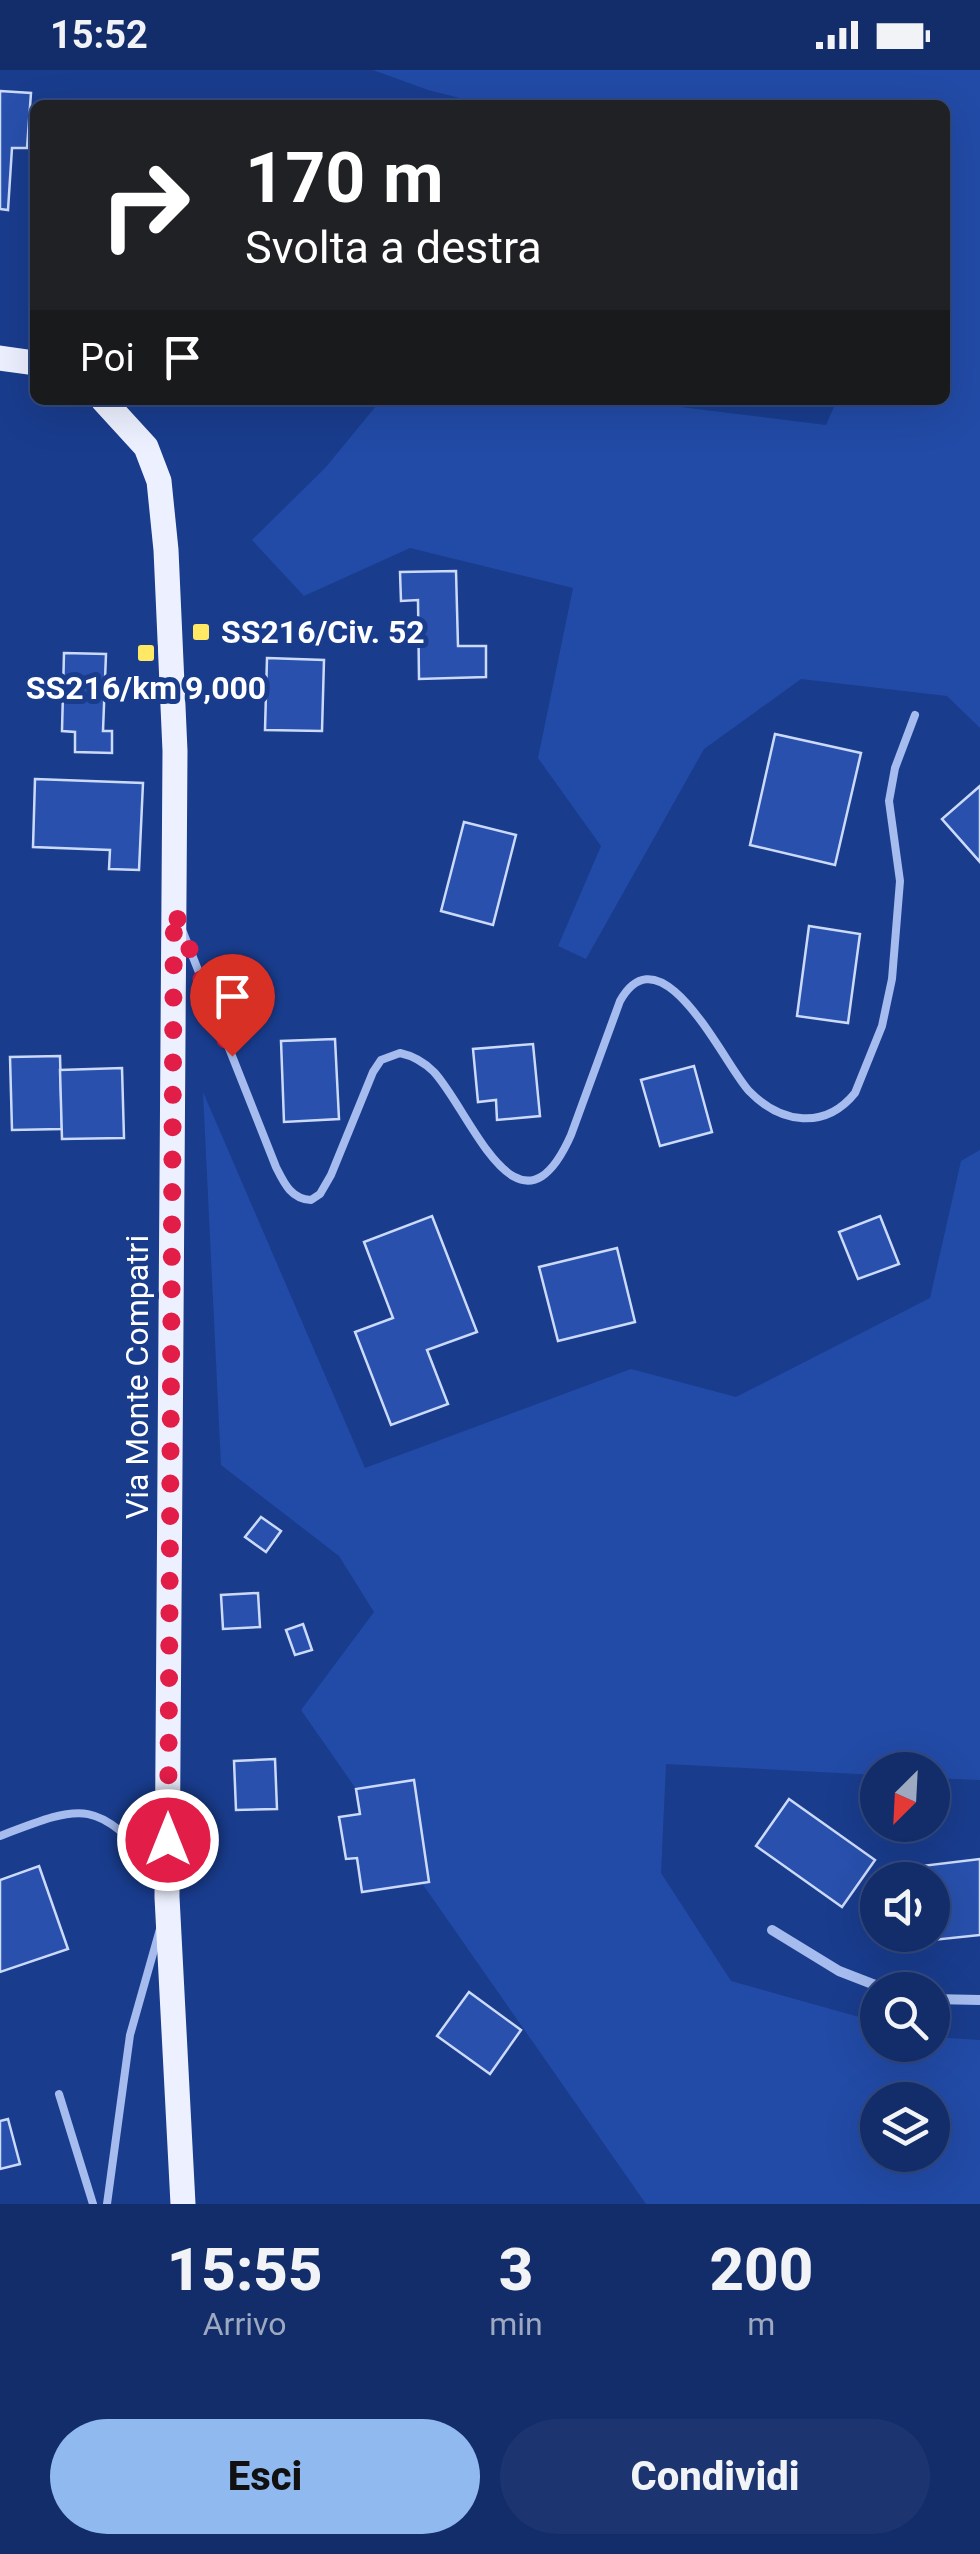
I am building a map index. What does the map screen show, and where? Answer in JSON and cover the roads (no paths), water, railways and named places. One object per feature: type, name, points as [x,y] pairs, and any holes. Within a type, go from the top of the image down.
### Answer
[{"type":"main road","points":[[0,358],[30,362]]},
{"type":"main road","name":"Via Monte Compatri","points":[[109,405],[136,433],[152,458],[162,500],[175,751],[167,1892],[183,2204]]},
{"type":"street","points":[[772,1930],[839,1971],[860,1979]]},
{"type":"street","points":[[950,1999],[980,2000]]},
{"type":"lane","points":[[174,910],[276,1167],[287,1187],[302,1200],[310,1200],[326,1186],[372,1072],[381,1060],[400,1053],[422,1061],[436,1074],[483,1147],[506,1171],[526,1180],[542,1178],[563,1152],[571,1134],[620,1001],[632,984],[640,980],[660,982],[700,1017],[740,1081],[756,1098],[791,1116],[825,1117],[855,1093],[886,1010],[900,896],[889,800],[915,715]]},
{"type":"lane","points":[[0,1836],[67,1812],[97,1814],[122,1830],[167,1892],[130,2035],[107,2204]]},
{"type":"lane","points":[[59,2094],[92,2204]]},
{"type":"place","name":"SS216/Civ. 52","points":[[201,632]]},
{"type":"place","name":"SS216/km 9,000","points":[[146,653]]}]
